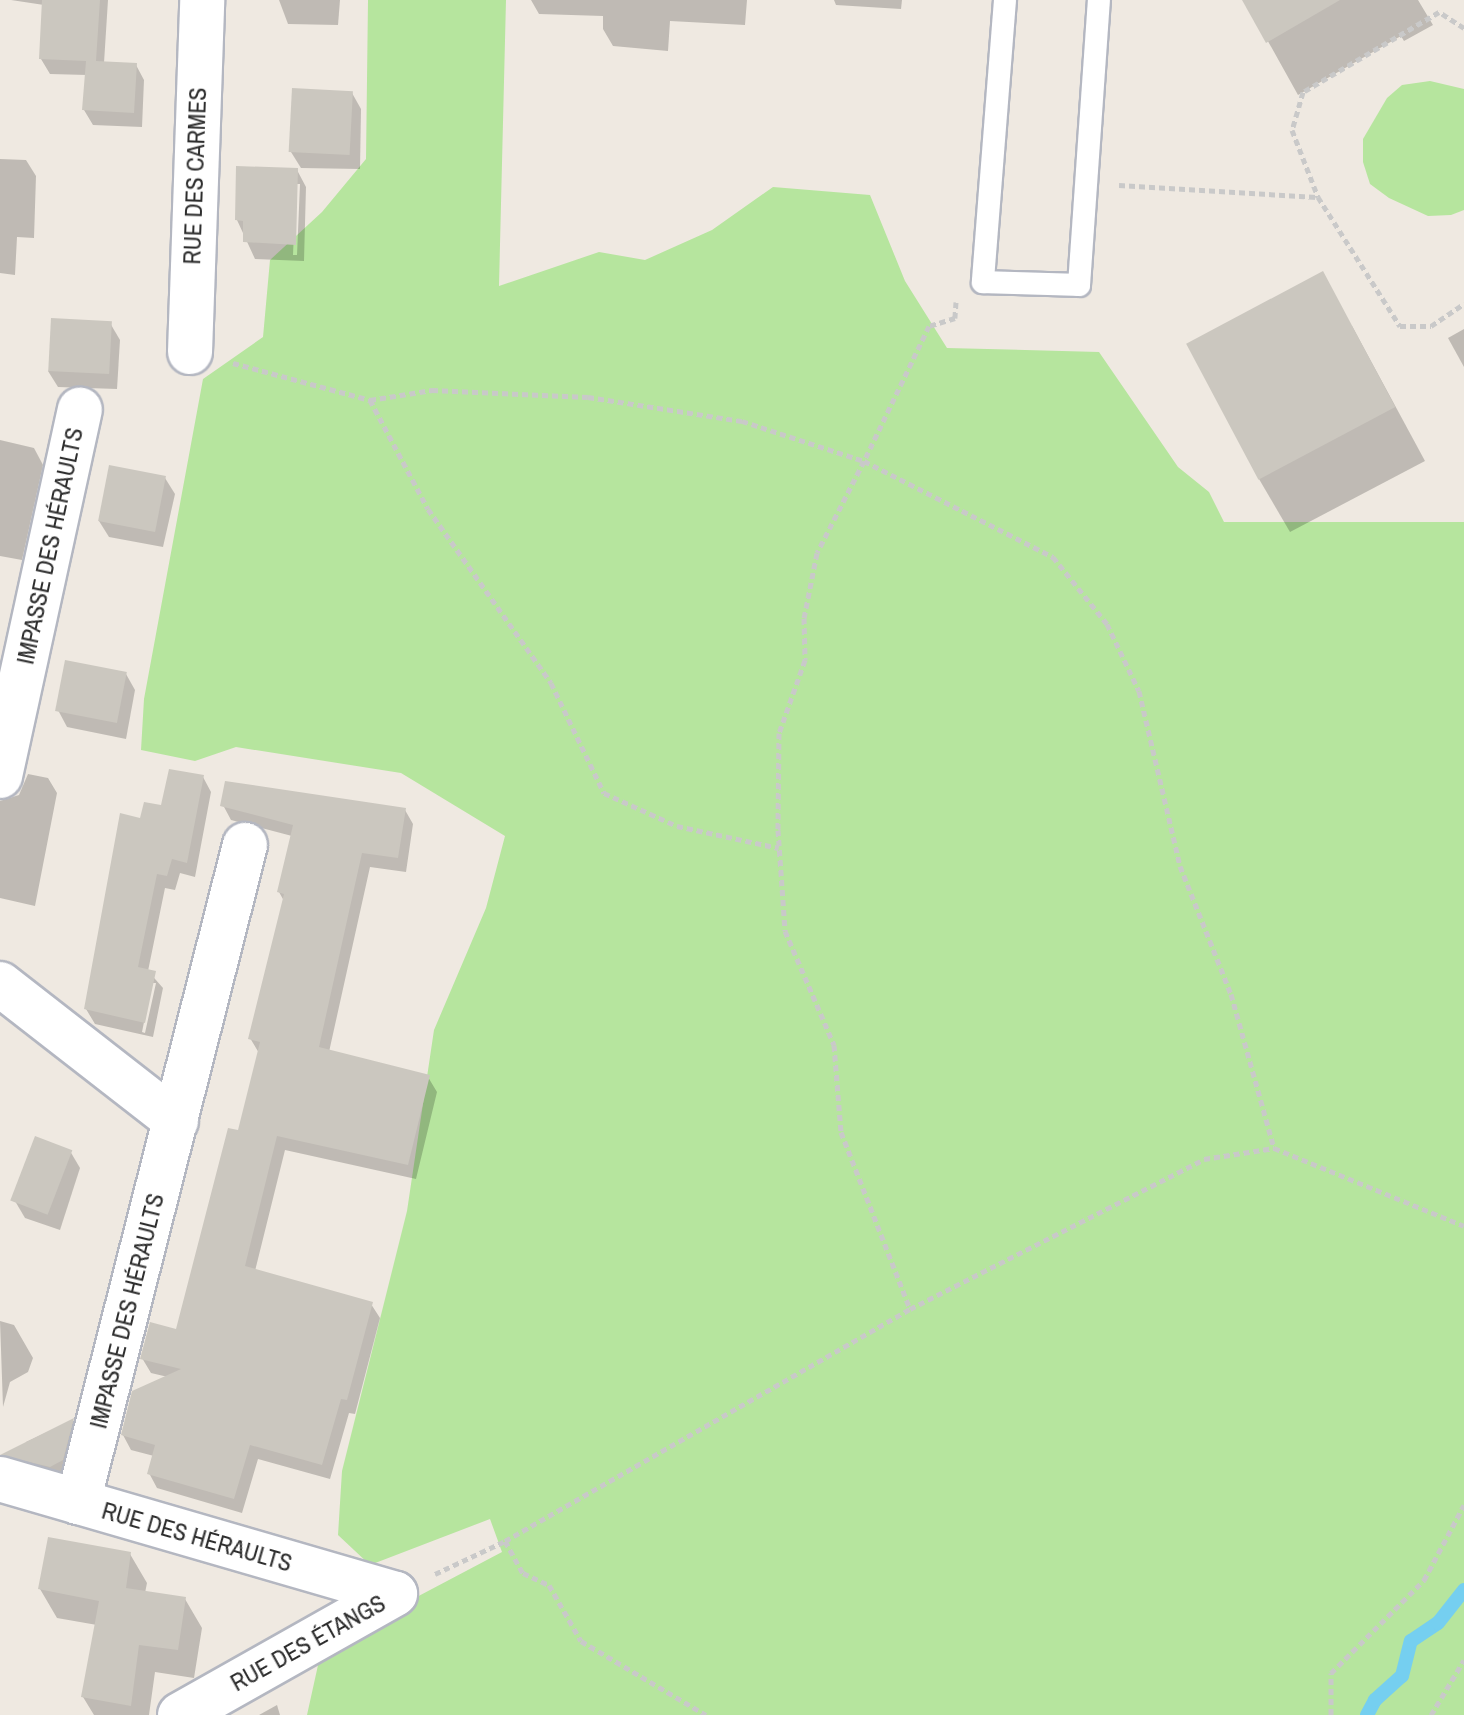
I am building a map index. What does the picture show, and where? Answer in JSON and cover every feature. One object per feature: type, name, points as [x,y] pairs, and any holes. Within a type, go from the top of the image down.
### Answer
[{"type":"street","name":"RUE DES CARMES","points":[[190,352],[202,0]]},
{"type":"street","name":"IMPASSE DES HÉRAULTS","points":[[0,776],[80,410]]},
{"type":"street","name":"IMPASSE DES HÉRAULTS","points":[[78,1502],[245,845]]},
{"type":"street","points":[[0,984],[176,1121]]},
{"type":"street","name":"RUE DES HÉRAULTS","points":[[0,1479],[395,1594]]},
{"type":"street","name":"RUE DES ÉTANGS","points":[[180,1715],[395,1594]]},
{"type":"lane","points":[[1005,0],[983,282],[1079,285],[1099,0]]},
{"type":"path","points":[[1464,28],[1439,12],[1303,92],[1292,130],[1318,197],[1400,326],[1431,326],[1464,304]]},
{"type":"path","points":[[1086,183],[1318,197]]},
{"type":"path","points":[[910,1309],[841,1132],[834,1045],[785,931],[779,848],[779,733],[805,660],[804,618],[817,553],[929,326],[955,318]]},
{"type":"path","points":[[190,352],[370,400],[432,390],[588,397],[742,421],[864,461],[1053,557],[1107,624],[1139,691],[1180,866],[1231,994],[1274,1148]]},
{"type":"path","points":[[370,400],[428,509],[551,683],[604,793],[677,826],[779,848]]},
{"type":"path","points":[[395,1594],[505,1541],[910,1309],[1204,1159],[1274,1148],[1464,1226]]},
{"type":"path","points":[[1331,1715],[1331,1673],[1424,1580],[1464,1505]]},
{"type":"path","points":[[505,1541],[523,1573],[549,1585],[581,1641],[706,1715]]},
{"type":"path","points":[[1431,1715],[1464,1660]]},
{"type":"green space","points":[[368,0],[506,0],[499,286],[599,252],[645,260],[712,230],[773,187],[870,195],[905,281],[947,348],[1099,352],[1178,467],[1209,492],[1224,522],[1464,522],[1464,1715],[307,1715],[322,1647],[502,1552],[490,1519],[370,1565],[338,1535],[342,1471],[407,1211],[434,1030],[486,908],[505,836],[401,773],[236,747],[195,761],[141,750],[144,699],[203,379],[263,337],[270,260],[322,212],[366,159]]},
{"type":"green space","points":[[1430,81],[1464,89],[1464,210],[1451,215],[1428,216],[1389,198],[1370,184],[1363,162],[1363,139],[1387,98],[1402,85]]},
{"type":"building","points":[[42,0],[100,0],[96,61],[137,63],[134,113],[82,110],[86,61],[39,59]]},
{"type":"building","points":[[1242,0],[1340,0],[1266,43]]},
{"type":"building","points":[[292,88],[353,91],[350,155],[289,152]]},
{"type":"building","points":[[236,166],[298,168],[296,245],[243,242],[243,221],[235,220]]},
{"type":"building","points":[[1323,271],[1395,407],[1258,480],[1186,344]]},
{"type":"building","points":[[51,318],[112,321],[109,374],[48,371]]},
{"type":"building","points":[[109,465],[166,476],[155,532],[98,521]]},
{"type":"building","points":[[65,660],[127,672],[117,723],[55,711]]},
{"type":"building","points":[[169,769],[204,775],[187,863],[172,859],[167,876],[157,874],[138,967],[156,971],[145,1023],[84,1009],[120,813],[140,818],[144,802],[161,805]]},
{"type":"building","points":[[225,781],[406,808],[398,858],[362,853],[319,1047],[430,1075],[408,1165],[277,1136],[245,1266],[373,1302],[347,1400],[341,1399],[322,1465],[250,1445],[234,1499],[147,1474],[155,1445],[121,1435],[132,1391],[181,1369],[140,1359],[150,1322],[176,1329],[228,1128],[238,1130],[260,1042],[248,1039],[284,894],[277,892],[293,825],[220,806]]},
{"type":"building","points":[[35,1136],[72,1150],[48,1215],[10,1200]]},
{"type":"building","points":[[74,1418],[63,1460],[50,1467],[0,1455]]},
{"type":"building","points":[[48,1537],[131,1552],[126,1588],[186,1597],[178,1650],[139,1645],[131,1706],[81,1697],[99,1601],[38,1589]]},
{"type":"waterway","points":[[1367,1715],[1375,1700],[1402,1676],[1411,1641],[1438,1623],[1464,1590]]}]
